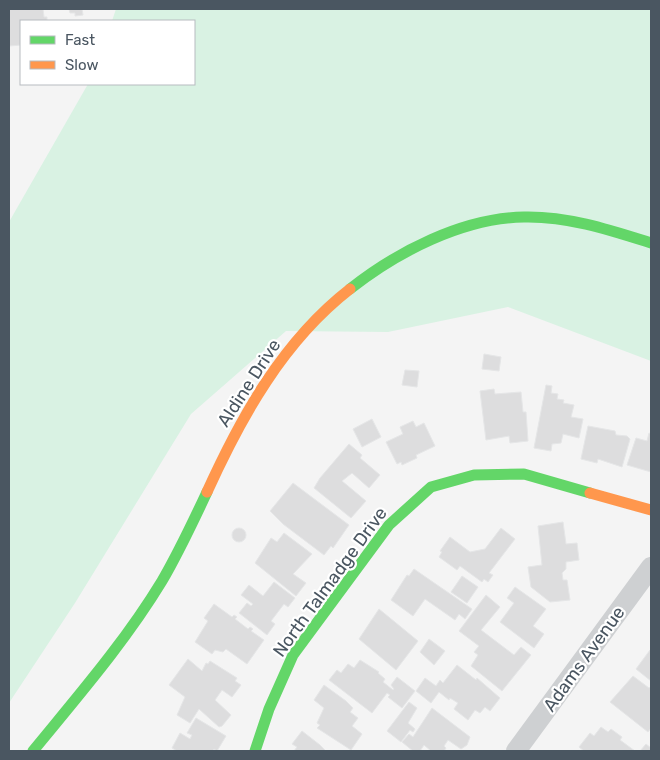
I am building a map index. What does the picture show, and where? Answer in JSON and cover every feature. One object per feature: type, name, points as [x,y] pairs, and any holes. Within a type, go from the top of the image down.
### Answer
[{"type":"main road","name":"Aldine Drive","points":[[33,751],[130,632],[164,579],[238,428],[274,368],[315,321],[356,281],[413,245],[468,225],[524,217],[591,224],[651,243]]},
{"type":"main road","name":"North Talmadge Drive","points":[[255,751],[269,709],[293,656],[389,525],[431,487],[474,475],[524,474],[651,510]]},
{"type":"street","name":"Adams Avenue","points":[[516,751],[651,567]]},
{"type":"green space","points":[[116,9],[651,9],[651,361],[508,307],[388,332],[286,331],[191,414],[75,603],[9,703],[9,222],[87,85],[195,85],[195,20],[112,20]]},
{"type":"building","points":[[9,9],[43,9],[44,17],[47,17],[47,20],[20,20],[20,45],[9,46]]},
{"type":"building","points":[[69,9],[82,9],[83,15],[75,16],[75,13],[70,13]]},
{"type":"building","points":[[484,354],[501,357],[499,371],[482,369]]},
{"type":"building","points":[[405,370],[419,371],[417,387],[402,385]]},
{"type":"building","points":[[546,385],[552,386],[551,393],[558,394],[557,399],[564,400],[563,403],[574,405],[571,417],[583,419],[579,438],[563,434],[561,443],[552,444],[551,451],[534,448]]},
{"type":"building","points":[[494,389],[495,394],[521,392],[523,412],[526,412],[528,441],[510,443],[509,436],[486,440],[480,391]]},
{"type":"building","points":[[372,419],[381,437],[362,447],[353,429]]},
{"type":"building","points":[[413,421],[416,427],[424,423],[435,446],[416,455],[417,458],[402,465],[401,462],[397,464],[386,442],[403,434],[400,427]]},
{"type":"building","points":[[588,426],[615,431],[616,435],[627,436],[630,439],[622,467],[598,459],[597,463],[581,459]]},
{"type":"building","points":[[649,433],[651,434],[651,472],[627,465],[636,438],[647,441]]},
{"type":"building","points":[[349,444],[362,455],[360,458],[380,475],[369,488],[352,473],[342,481],[366,501],[351,518],[314,488],[320,478]]},
{"type":"building","points":[[293,483],[349,525],[333,548],[331,546],[324,555],[283,524],[270,511]]},
{"type":"building","points":[[563,522],[566,544],[577,543],[579,560],[566,562],[566,569],[562,573],[563,580],[567,580],[570,600],[550,602],[531,587],[528,567],[542,565],[538,526]]},
{"type":"building","points":[[239,528],[244,530],[246,535],[244,540],[239,542],[234,540],[232,535],[234,530]]},
{"type":"building","points":[[501,528],[515,539],[489,573],[493,575],[488,582],[484,579],[482,582],[460,566],[457,570],[439,557],[442,552],[440,551],[450,537],[470,552],[485,549]]},
{"type":"building","points":[[284,533],[312,554],[293,574],[306,583],[296,596],[255,563],[271,538],[277,542]]},
{"type":"building","points":[[414,569],[472,609],[465,619],[459,614],[455,620],[425,599],[413,616],[391,600],[407,575],[409,576]]},
{"type":"building","points":[[462,576],[478,587],[467,603],[451,592]]},
{"type":"building","points":[[274,582],[295,598],[288,607],[284,604],[271,621],[275,624],[267,635],[239,613],[247,603],[251,606],[253,604],[241,595],[249,585],[263,596]]},
{"type":"building","points":[[515,587],[546,609],[533,626],[544,634],[534,648],[500,622],[514,603],[507,598]]},
{"type":"building","points":[[486,595],[500,607],[481,630],[514,655],[521,647],[531,655],[502,691],[471,666],[478,655],[474,652],[479,646],[459,631]]},
{"type":"building","points":[[214,604],[232,617],[234,615],[237,617],[235,619],[248,629],[250,627],[253,629],[251,631],[264,640],[247,664],[226,649],[223,652],[215,650],[212,654],[195,642],[208,621],[204,618]]},
{"type":"building","points":[[379,609],[418,641],[396,670],[359,639]]},
{"type":"building","points":[[429,639],[445,651],[434,665],[420,652]]},
{"type":"building","points":[[651,651],[651,681],[636,669]]},
{"type":"building","points":[[188,659],[202,671],[206,663],[208,664],[210,661],[237,678],[235,681],[241,685],[232,697],[222,690],[215,700],[231,715],[222,726],[219,727],[199,709],[190,723],[177,715],[185,697],[169,685]]},
{"type":"building","points":[[360,660],[379,672],[385,679],[383,682],[393,690],[391,685],[397,677],[415,691],[402,708],[388,697],[390,695],[387,693],[372,713],[329,680],[337,670],[341,673],[348,664],[354,668]]},
{"type":"building","points":[[457,665],[476,680],[477,678],[500,698],[490,711],[485,707],[480,713],[475,710],[468,720],[454,709],[458,703],[450,698],[449,700],[439,692],[431,703],[416,691],[425,678],[436,686],[440,680],[443,683]]},
{"type":"building","points":[[633,676],[649,688],[651,686],[651,728],[648,732],[610,702]]},
{"type":"building","points":[[324,685],[346,701],[353,708],[350,712],[358,718],[352,726],[362,734],[351,750],[317,728],[320,725],[317,723],[324,708],[314,700]]},
{"type":"building","points":[[409,702],[417,708],[408,723],[415,729],[413,732],[410,730],[401,742],[387,731]]},
{"type":"building","points":[[432,708],[470,737],[467,745],[461,749],[448,740],[444,746],[446,748],[444,751],[431,751],[424,745],[420,751],[413,751],[402,742],[409,734],[413,737]]},
{"type":"building","points":[[196,718],[226,736],[217,751],[214,749],[213,751],[177,751],[172,748],[180,733],[190,739],[192,735],[187,733]]},
{"type":"building","points":[[601,727],[608,732],[611,729],[622,737],[620,740],[635,751],[584,751],[579,747],[590,733],[594,736]]},
{"type":"building","points":[[302,731],[326,751],[294,751],[297,747],[292,744]]},
{"type":"building","points":[[646,744],[651,748],[651,751],[640,751]]},
{"type":"traffic: fast","points":[[350,289],[368,275],[409,250],[454,230],[477,223],[501,219],[540,217],[573,221],[651,243]]},
{"type":"traffic: fast","points":[[255,751],[269,709],[293,655],[389,525],[431,487],[474,475],[524,474],[590,493]]},
{"type":"traffic: fast","points":[[33,751],[133,626],[148,604],[174,559],[207,492]]},
{"type":"traffic: slow","points":[[207,492],[234,436],[284,356],[304,332],[350,289]]},
{"type":"traffic: slow","points":[[590,493],[651,510]]}]
